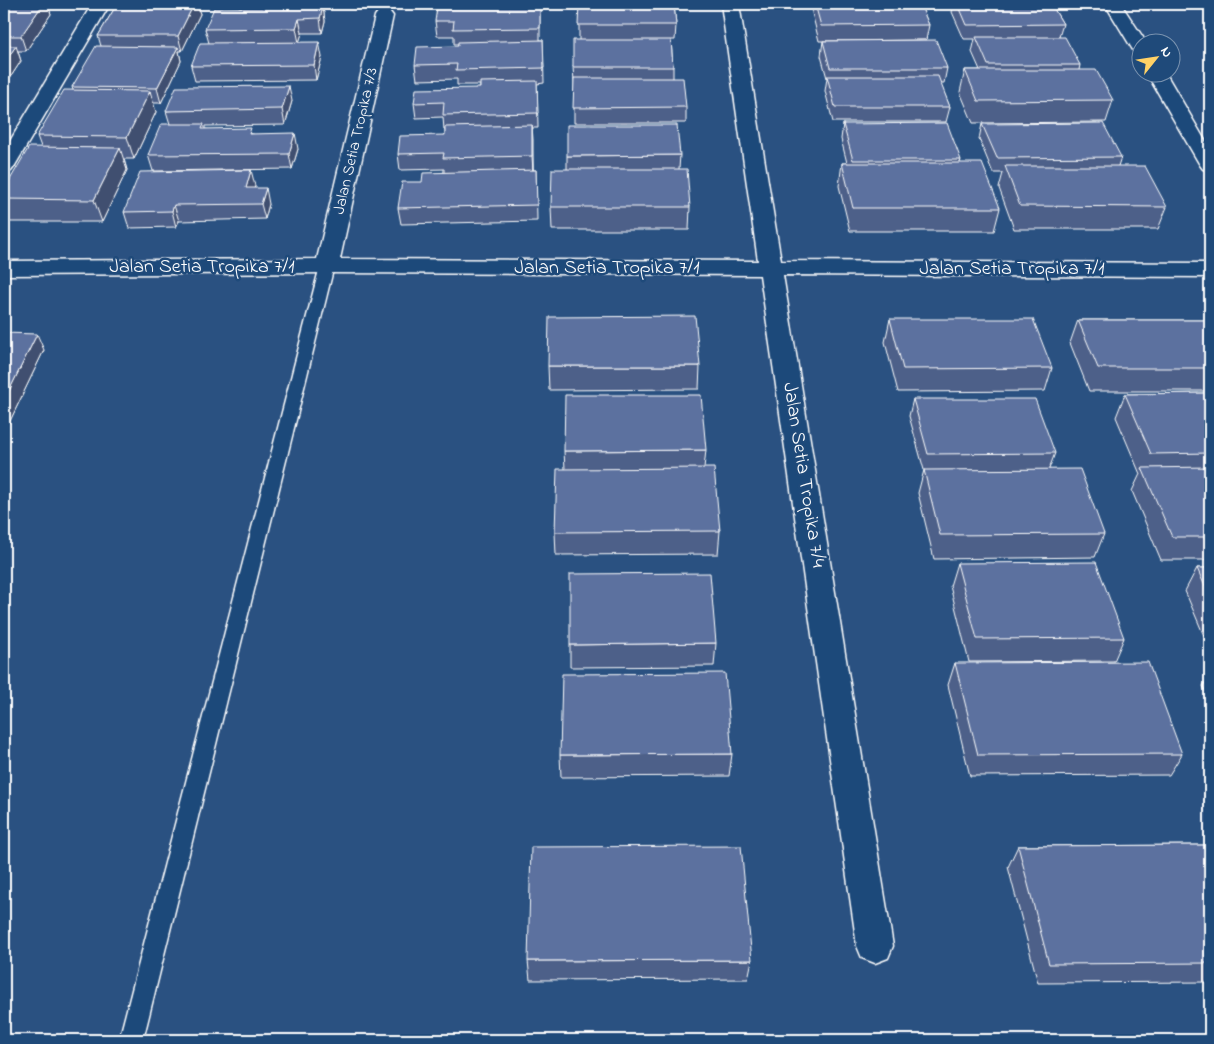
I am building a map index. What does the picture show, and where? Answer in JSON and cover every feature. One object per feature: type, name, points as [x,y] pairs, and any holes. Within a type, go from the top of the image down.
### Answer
[{"type":"street","points":[[4,166],[101,4]]},
{"type":"street","name":"Jalan Setia Tropika 7/4","points":[[730,4],[875,946]]},
{"type":"street","points":[[1113,4],[1132,35]]},
{"type":"street","name":"Jalan Setia Tropika 7/3","points":[[327,266],[384,16]]},
{"type":"street","points":[[1161,82],[1210,165]]},
{"type":"street","name":"Jalan Setia Tropika 7/1","points":[[4,268],[327,266],[1210,270]]},
{"type":"lane","points":[[131,1040],[327,266]]},
{"type":"building","points":[[4,4],[43,4],[21,36],[4,36]]},
{"type":"building","points":[[117,4],[194,4],[178,36],[98,36]]},
{"type":"building","points":[[579,4],[674,4],[676,25],[578,25]]},
{"type":"building","points":[[815,4],[920,4],[929,25],[821,26]]},
{"type":"building","points":[[958,4],[1051,4],[1063,24],[967,25]]},
{"type":"building","points":[[540,6],[540,28],[453,29],[454,21],[435,21],[437,8]]},
{"type":"building","points":[[323,7],[320,18],[299,19],[296,28],[205,29],[214,8]]},
{"type":"building","points":[[976,37],[1065,37],[1080,65],[988,65]]},
{"type":"building","points":[[543,40],[544,68],[456,70],[457,64],[415,65],[417,47],[458,46],[458,42]]},
{"type":"building","points":[[573,40],[671,40],[673,67],[573,67]]},
{"type":"building","points":[[936,40],[947,68],[830,68],[823,41]]},
{"type":"building","points":[[319,42],[314,65],[191,66],[200,43]]},
{"type":"building","points":[[4,46],[16,46],[4,63]]},
{"type":"building","points":[[96,46],[178,47],[157,88],[72,87]]},
{"type":"building","points":[[965,70],[1096,70],[1113,100],[978,101]]},
{"type":"building","points":[[827,76],[938,76],[950,107],[835,107]]},
{"type":"building","points":[[574,78],[683,78],[686,107],[573,108]]},
{"type":"building","points":[[537,81],[538,113],[443,115],[444,102],[414,103],[416,89],[480,88],[480,82]]},
{"type":"building","points":[[289,86],[282,109],[166,111],[176,87]]},
{"type":"building","points":[[64,90],[150,91],[127,137],[37,136]]},
{"type":"building","points":[[947,123],[961,160],[853,160],[843,124]]},
{"type":"building","points":[[1103,123],[1121,157],[997,158],[982,124]]},
{"type":"building","points":[[161,124],[204,124],[202,129],[251,128],[249,134],[295,133],[289,154],[148,155]]},
{"type":"building","points":[[532,125],[532,156],[443,158],[444,153],[398,154],[400,136],[445,135],[445,127]]},
{"type":"building","points":[[567,125],[677,125],[680,155],[567,156]]},
{"type":"building","points":[[29,147],[120,148],[94,200],[4,199],[4,190]]},
{"type":"building","points":[[842,163],[982,163],[1000,208],[853,208]]},
{"type":"building","points":[[1005,166],[1145,166],[1167,207],[1020,206]]},
{"type":"building","points":[[552,169],[687,169],[690,207],[551,207]]},
{"type":"building","points":[[251,170],[246,188],[266,188],[261,204],[174,205],[172,211],[124,212],[140,172]]},
{"type":"building","points":[[536,170],[537,205],[398,208],[402,182],[422,182],[423,173]]},
{"type":"building","points":[[695,316],[700,366],[548,366],[549,317]]},
{"type":"building","points":[[890,319],[1033,319],[1052,368],[903,369]]},
{"type":"building","points":[[1078,320],[1210,320],[1210,368],[1098,368]]},
{"type":"building","points":[[4,333],[37,334],[4,401]]},
{"type":"building","points":[[1210,393],[1210,453],[1151,454],[1125,394]]},
{"type":"building","points":[[565,395],[701,395],[706,450],[564,451]]},
{"type":"building","points":[[913,399],[1035,399],[1055,453],[928,454]]},
{"type":"building","points":[[1210,467],[1210,537],[1172,537],[1142,468]]},
{"type":"building","points":[[714,468],[720,531],[555,532],[557,469]]},
{"type":"building","points":[[1080,469],[1104,534],[940,535],[924,470]]},
{"type":"building","points":[[1096,562],[1124,638],[977,639],[957,563]]},
{"type":"building","points":[[1197,568],[1210,568],[1210,598]]},
{"type":"building","points":[[710,573],[716,643],[570,645],[570,574]]},
{"type":"building","points":[[1148,662],[1182,754],[978,755],[955,663]]},
{"type":"building","points":[[725,673],[732,754],[560,755],[562,674]]},
{"type":"building","points":[[1210,845],[1210,963],[1049,964],[1018,846]]},
{"type":"building","points":[[741,846],[752,960],[528,961],[531,847]]}]
